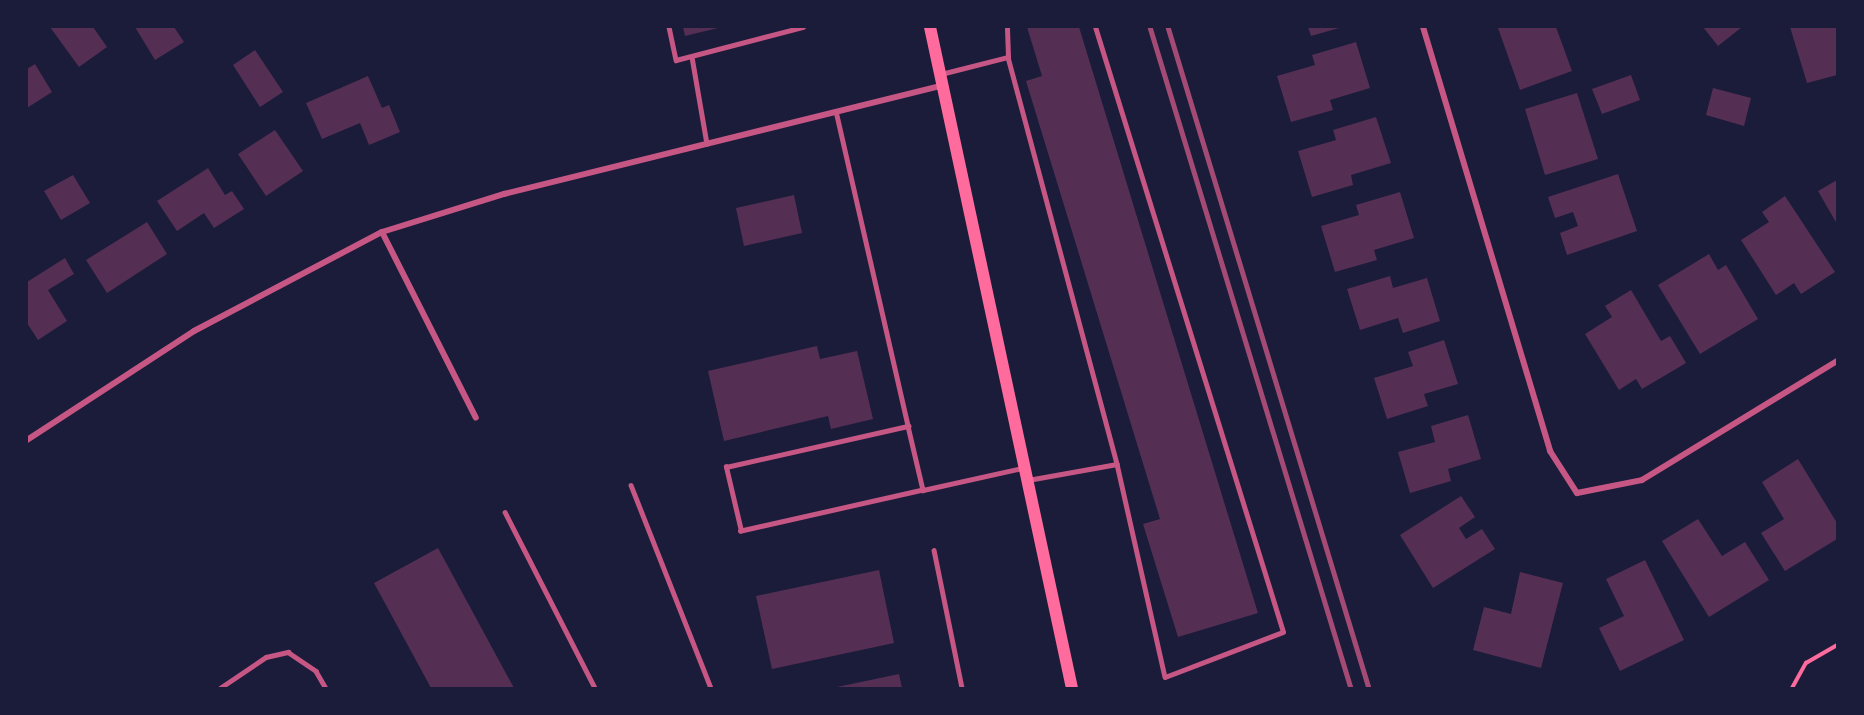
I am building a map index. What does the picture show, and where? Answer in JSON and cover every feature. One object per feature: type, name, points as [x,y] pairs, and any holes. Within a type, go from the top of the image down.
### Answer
[{"type":"main road","points":[[930,27],[1072,688]]},
{"type":"street","points":[[1423,27],[1551,451],[1577,493],[1642,480],[1837,361]]},
{"type":"street","points":[[27,440],[194,331],[382,232],[504,194],[836,111],[942,80]]},
{"type":"street","points":[[382,232],[476,418]]},
{"type":"lane","points":[[669,27],[676,60],[802,27]]},
{"type":"lane","points":[[1007,27],[1008,57],[1117,464],[1165,677],[1283,632],[1095,27]]},
{"type":"lane","points":[[692,57],[706,144]]},
{"type":"lane","points":[[942,80],[1008,57]]},
{"type":"lane","points":[[836,111],[923,490]]},
{"type":"lane","points":[[908,426],[726,466],[741,531],[1024,467]]},
{"type":"lane","points":[[1026,481],[1117,464]]},
{"type":"lane","points":[[631,485],[711,688]]},
{"type":"lane","points":[[505,512],[596,688]]},
{"type":"lane","points":[[934,550],[962,688]]},
{"type":"lane","points":[[220,688],[266,657],[288,652],[316,671],[326,688]]},
{"type":"path","points":[[1792,688],[1806,663],[1837,645]]},
{"type":"building","points":[[50,27],[93,27],[107,47],[79,67]]},
{"type":"building","points":[[135,27],[174,27],[184,42],[155,60]]},
{"type":"building","points":[[683,27],[718,27],[718,28],[685,36]]},
{"type":"building","points":[[1027,27],[1079,27],[1258,613],[1178,637],[1143,524],[1160,519],[1026,81],[1042,76]]},
{"type":"building","points":[[1308,27],[1339,27],[1339,28],[1311,36]]},
{"type":"building","points":[[1556,27],[1572,71],[1520,90],[1498,28]]},
{"type":"building","points":[[1703,27],[1742,27],[1718,46]]},
{"type":"building","points":[[1790,27],[1837,27],[1837,75],[1807,83]]},
{"type":"building","points":[[1356,42],[1370,88],[1330,100],[1333,110],[1291,122],[1277,76],[1315,65],[1312,55]]},
{"type":"building","points":[[255,50],[283,92],[260,107],[233,65]]},
{"type":"building","points":[[35,64],[52,92],[27,108],[27,69]]},
{"type":"building","points":[[1631,75],[1640,100],[1602,114],[1592,89]]},
{"type":"building","points":[[368,76],[382,108],[389,105],[400,132],[369,145],[360,123],[322,139],[306,103]]},
{"type":"building","points":[[1713,88],[1751,98],[1744,126],[1706,115]]},
{"type":"building","points":[[1577,93],[1598,159],[1545,175],[1525,109]]},
{"type":"building","points":[[1376,117],[1391,163],[1351,175],[1353,185],[1312,197],[1298,151],[1336,140],[1333,130]]},
{"type":"building","points":[[275,130],[303,171],[266,196],[238,154]]},
{"type":"building","points":[[208,168],[225,195],[232,191],[244,209],[214,228],[204,213],[177,231],[157,201]]},
{"type":"building","points":[[1618,174],[1637,231],[1567,255],[1560,233],[1578,226],[1573,212],[1555,218],[1548,197]]},
{"type":"building","points":[[73,175],[90,203],[61,220],[44,191]]},
{"type":"building","points":[[1837,180],[1837,224],[1818,191]]},
{"type":"building","points":[[1400,192],[1414,238],[1374,250],[1377,260],[1335,272],[1321,226],[1359,215],[1356,205]]},
{"type":"building","points":[[794,195],[802,233],[744,246],[736,208]]},
{"type":"building","points":[[1785,196],[1835,272],[1801,294],[1794,283],[1776,295],[1741,240],[1769,222],[1762,212]]},
{"type":"building","points":[[147,222],[167,254],[107,293],[86,260]]},
{"type":"building","points":[[1709,254],[1718,270],[1726,265],[1758,319],[1700,354],[1658,285]]},
{"type":"building","points":[[65,258],[74,274],[48,290],[67,321],[38,340],[27,323],[27,282]]},
{"type":"building","points":[[1390,276],[1393,288],[1427,278],[1440,321],[1403,333],[1398,318],[1360,330],[1347,289]]},
{"type":"building","points":[[1631,290],[1661,341],[1670,336],[1686,363],[1642,389],[1636,379],[1619,390],[1585,334],[1612,317],[1605,306]]},
{"type":"building","points":[[1444,340],[1458,384],[1424,394],[1428,406],[1387,419],[1374,378],[1413,366],[1408,352]]},
{"type":"building","points":[[817,346],[820,359],[857,351],[873,419],[831,429],[828,416],[724,441],[708,371]]},
{"type":"building","points":[[1468,415],[1481,459],[1448,469],[1451,481],[1410,493],[1398,452],[1435,442],[1431,426]]},
{"type":"building","points":[[1798,459],[1837,523],[1837,539],[1785,571],[1761,533],[1784,519],[1762,482]]},
{"type":"building","points":[[1461,496],[1475,517],[1459,528],[1466,539],[1482,529],[1495,549],[1433,588],[1400,535]]},
{"type":"building","points":[[1698,519],[1722,556],[1745,542],[1769,580],[1709,617],[1662,541]]},
{"type":"building","points":[[438,548],[514,688],[431,688],[374,583]]},
{"type":"building","points":[[1645,560],[1684,640],[1620,671],[1599,628],[1624,616],[1606,579]]},
{"type":"building","points":[[879,570],[894,643],[772,669],[756,596]]},
{"type":"building","points":[[1520,572],[1563,583],[1541,668],[1473,650],[1484,607],[1511,614]]},
{"type":"building","points":[[899,674],[902,688],[837,687]]},
{"type":"railway","points":[[1150,27],[1351,688]]},
{"type":"railway","points":[[1168,27],[1369,688]]}]
